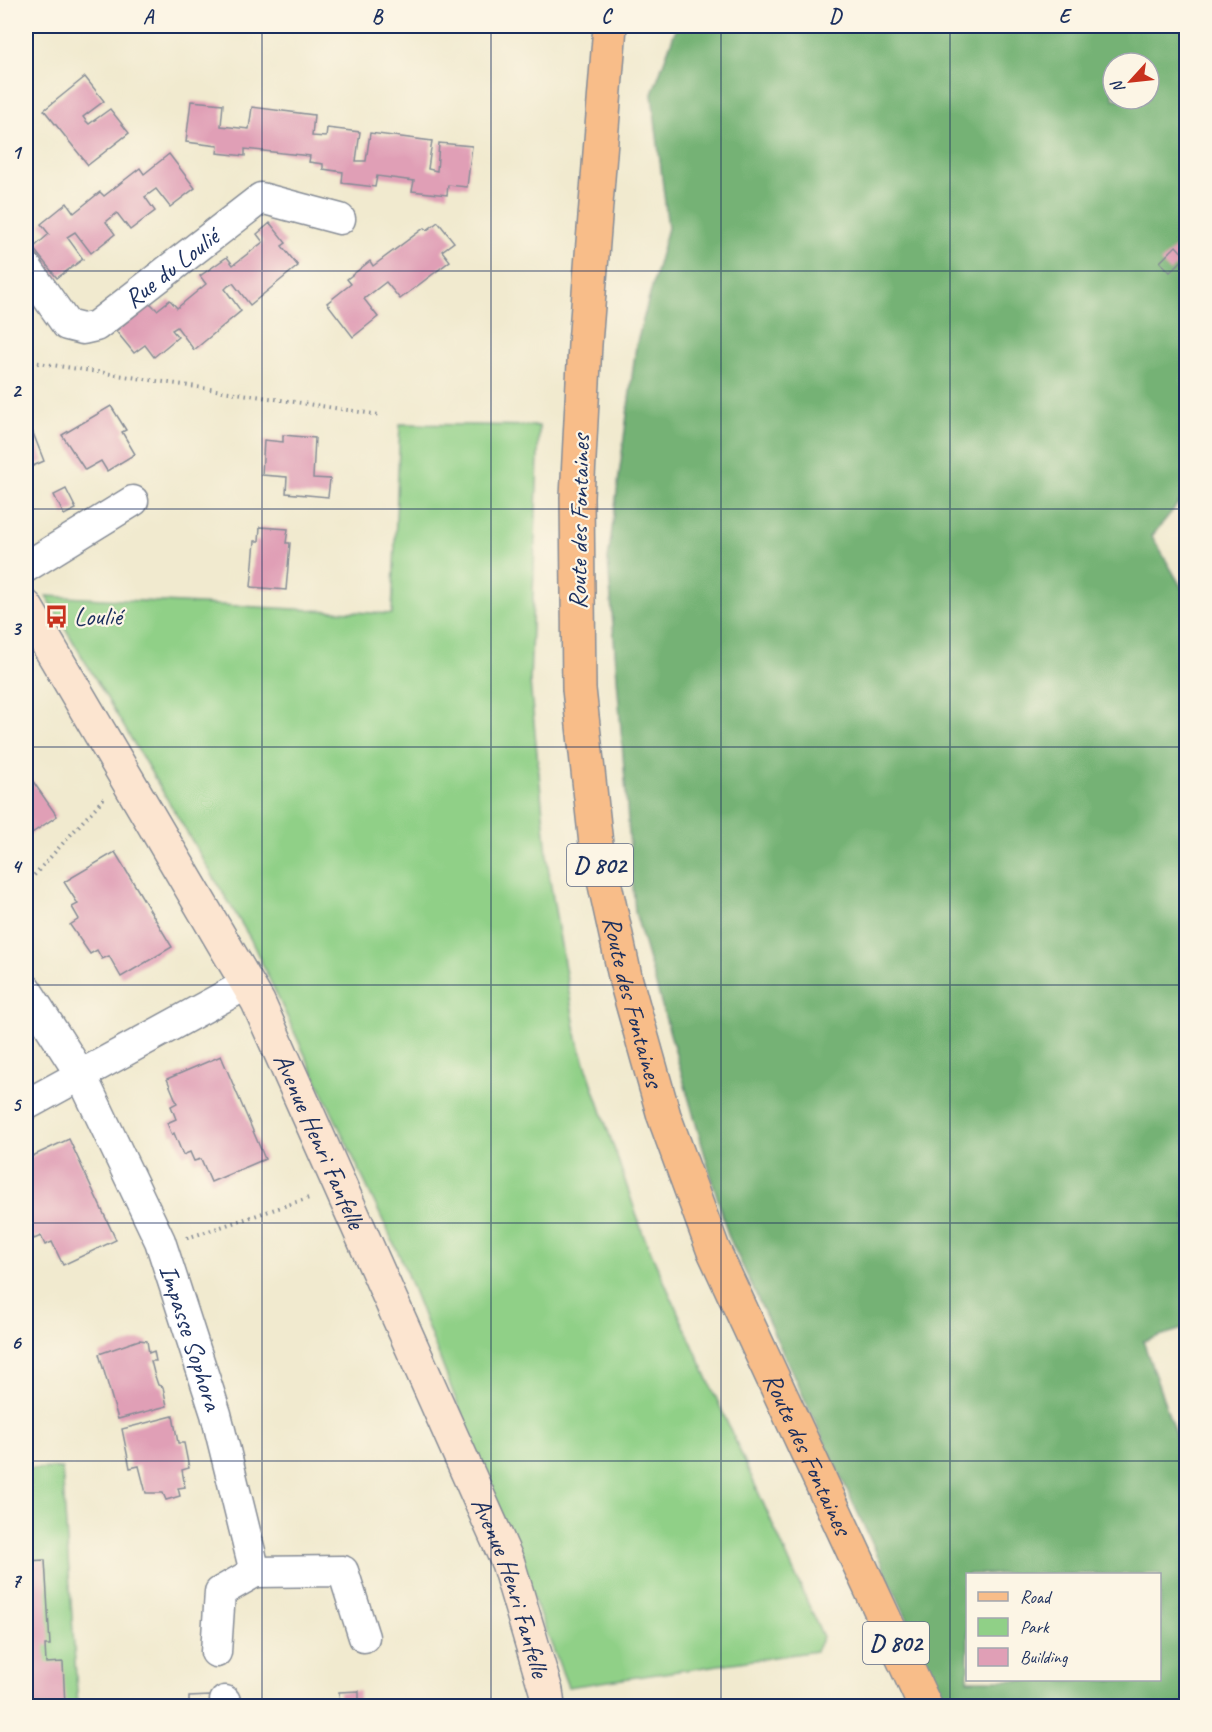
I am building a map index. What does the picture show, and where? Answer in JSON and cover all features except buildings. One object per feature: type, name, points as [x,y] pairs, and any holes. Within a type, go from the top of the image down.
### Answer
[{"type":"main road","name":"Route des Fontaines","points":[[610,26],[585,344],[577,497],[579,689],[596,844],[626,981],[661,1105],[713,1249],[925,1707]]},
{"type":"street","name":"Rue du Loulié","points":[[26,267],[68,325],[83,329],[96,326],[261,198],[340,219]]},
{"type":"street","points":[[26,567],[133,501]]},
{"type":"street","name":"Avenue Henri Fanfelle","points":[[26,607],[258,1002],[508,1563],[546,1691],[548,1707]]},
{"type":"street","points":[[26,1105],[82,1077],[247,984]]},
{"type":"street","name":"Impasse Sophora","points":[[26,989],[82,1077],[161,1246],[216,1414],[255,1572]]},
{"type":"street","points":[[216,1652],[220,1592],[255,1572],[343,1571],[364,1637]]},
{"type":"path","points":[[26,361],[380,415]]},
{"type":"path","points":[[26,884],[124,776]]},
{"type":"path","points":[[161,1246],[340,1188]]},
{"type":"green space","points":[[677,26],[1186,26],[1186,494],[1152,536],[1186,595],[1186,1328],[1143,1341],[1186,1465],[1186,1706],[948,1706],[728,1235],[635,912],[608,560],[636,346],[668,228],[652,94]]},
{"type":"green space","points":[[400,424],[539,426],[530,682],[549,875],[577,1039],[643,1234],[823,1637],[816,1651],[568,1687],[401,1259],[250,938],[46,596],[392,614]]},
{"type":"green space","points":[[62,1468],[78,1706],[26,1706],[26,1469]]},
{"type":"place","name":"Loulié","points":[[56,616]]}]
